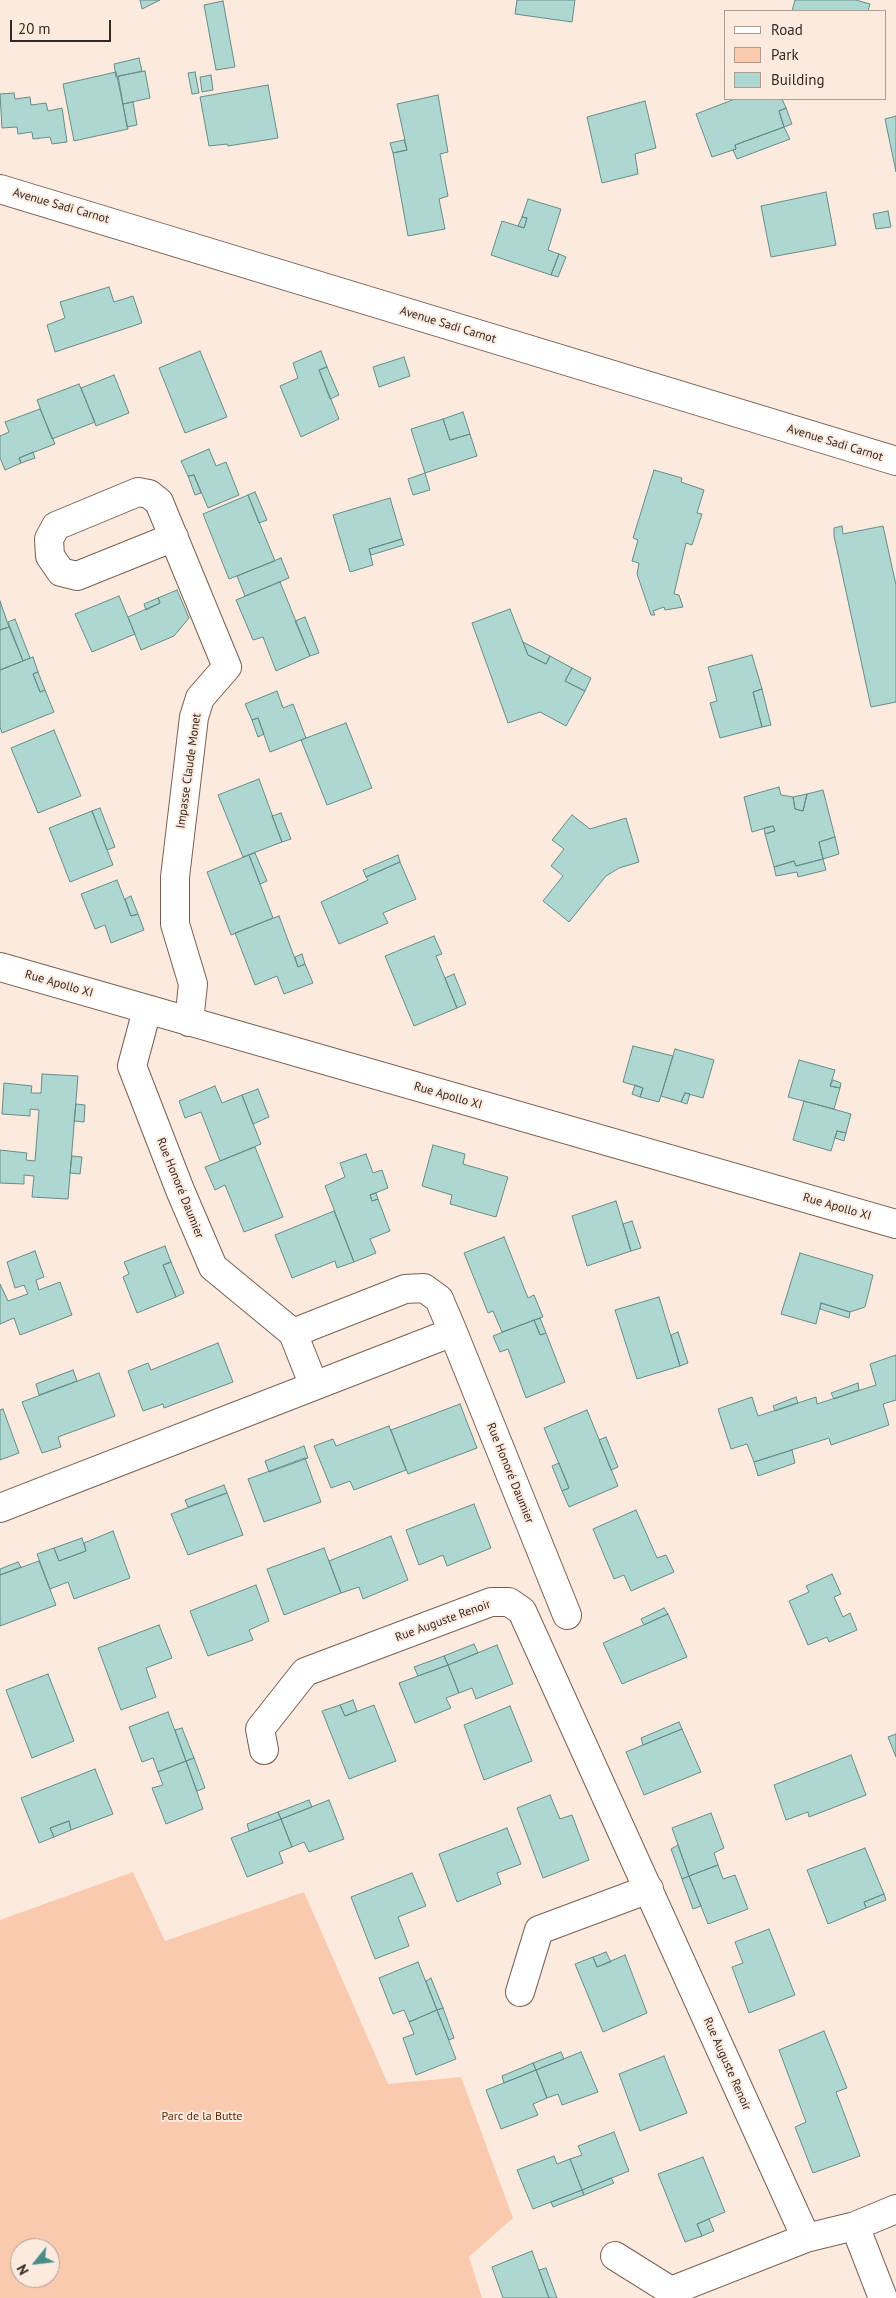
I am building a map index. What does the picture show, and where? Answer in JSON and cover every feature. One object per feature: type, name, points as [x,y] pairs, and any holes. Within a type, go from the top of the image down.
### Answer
[{"type":"street","name":"Avenue Sadi Carnot","points":[[0,189],[896,461]]},
{"type":"street","name":"Impasse Claude Monet","points":[[174,537],[227,667],[200,698],[194,717],[174,877],[176,924],[193,984],[189,1022]]},
{"type":"street","name":"Rue Apollo XI","points":[[0,967],[896,1224]]},
{"type":"street","name":"Rue Honoré Daumier","points":[[147,1010],[132,1066],[180,1190],[213,1267],[293,1332],[314,1386]]},
{"type":"street","name":"Rue Honoré Daumier","points":[[293,1332],[405,1289],[424,1288],[439,1299],[567,1615]]},
{"type":"street","points":[[0,1508],[453,1332]]},
{"type":"street","name":"Rue Auguste Renoir","points":[[264,1750],[260,1729],[305,1672],[491,1602],[509,1602],[522,1611],[806,2238]]},
{"type":"street","points":[[520,1992],[539,1930],[649,1889]]},
{"type":"street","points":[[615,2256],[671,2291],[806,2238],[854,2226],[896,2209]]},
{"type":"street","points":[[854,2226],[882,2298]]},
{"type":"green space","name":"Parc de la Butte","points":[[133,1872],[165,1941],[304,1892],[388,2084],[461,2077],[513,2218],[469,2257],[482,2298],[0,2298],[0,1920]]},
{"type":"building","points":[[140,0],[160,0],[142,9]]},
{"type":"building","points":[[517,0],[575,0],[572,22],[515,14]]},
{"type":"building","points":[[795,0],[856,0],[870,4],[868,10],[792,10]]},
{"type":"building","points":[[223,1],[235,67],[216,70],[204,5]]},
{"type":"building","points":[[139,58],[142,71],[116,77],[114,64]]},
{"type":"building","points":[[145,71],[150,98],[123,104],[118,76]]},
{"type":"building","points":[[116,72],[128,129],[74,141],[63,84]]},
{"type":"building","points":[[195,72],[199,93],[192,94],[188,73]]},
{"type":"building","points":[[211,75],[213,90],[202,92],[200,77]]},
{"type":"building","points":[[268,85],[278,138],[228,146],[227,144],[209,146],[200,97]]},
{"type":"building","points":[[14,93],[15,99],[30,97],[31,105],[46,103],[48,111],[62,108],[67,142],[52,144],[50,137],[33,139],[32,132],[18,134],[17,127],[2,128],[0,94]]},
{"type":"building","points":[[438,95],[448,152],[440,154],[448,196],[439,199],[445,229],[408,236],[393,153],[407,150],[397,104]]},
{"type":"building","points":[[732,100],[782,100],[786,108],[779,111],[784,127],[735,145],[736,149],[712,157],[696,114]]},
{"type":"building","points":[[645,101],[656,148],[635,154],[638,174],[602,183],[587,117]]},
{"type":"building","points":[[133,102],[137,125],[127,127],[123,104]]},
{"type":"building","points":[[786,108],[792,124],[784,127],[779,111]]},
{"type":"building","points":[[896,116],[896,172],[885,119]]},
{"type":"building","points":[[784,127],[790,139],[737,159],[733,150],[736,149],[735,145]]},
{"type":"building","points":[[404,140],[407,150],[393,153],[390,143]]},
{"type":"building","points":[[826,192],[836,245],[771,257],[761,206]]},
{"type":"building","points":[[528,199],[561,209],[548,250],[559,254],[551,275],[491,255],[502,221],[524,228],[527,218],[522,217]]},
{"type":"building","points":[[888,211],[891,227],[876,229],[873,214]]},
{"type":"building","points":[[522,217],[527,218],[524,228],[518,226]]},
{"type":"building","points":[[559,254],[566,257],[558,277],[551,275]]},
{"type":"building","points":[[109,287],[114,302],[133,296],[142,323],[55,352],[47,325],[65,318],[60,302]]},
{"type":"building","points":[[200,351],[227,417],[185,433],[159,368]]},
{"type":"building","points":[[321,351],[327,367],[319,370],[339,419],[301,437],[280,386],[298,378],[293,363]]},
{"type":"building","points":[[404,357],[410,376],[379,387],[373,367]]},
{"type":"building","points":[[327,367],[339,395],[330,399],[319,370]]},
{"type":"building","points":[[114,375],[129,413],[96,426],[81,388]]},
{"type":"building","points":[[79,384],[95,422],[52,439],[37,400]]},
{"type":"building","points":[[40,409],[55,444],[19,458],[21,463],[5,470],[0,458],[0,436],[9,432],[5,422]]},
{"type":"building","points":[[463,412],[470,434],[450,440],[443,419]]},
{"type":"building","points":[[443,419],[450,440],[470,434],[477,456],[425,473],[411,429]]},
{"type":"building","points":[[209,449],[216,466],[226,462],[239,495],[208,508],[194,475],[188,476],[181,461]]},
{"type":"building","points":[[33,452],[35,458],[21,463],[19,458]]},
{"type":"building","points":[[654,470],[682,478],[681,482],[704,490],[697,513],[702,514],[692,545],[686,543],[674,594],[679,595],[683,607],[665,610],[664,607],[653,611],[655,615],[651,615],[637,574],[639,563],[632,561],[638,540],[633,538]]},
{"type":"building","points":[[425,473],[430,490],[413,495],[408,479]]},
{"type":"building","points":[[194,475],[201,493],[195,495],[188,476]]},
{"type":"building","points":[[255,492],[267,520],[259,523],[248,495]]},
{"type":"building","points":[[248,495],[275,561],[229,579],[203,514]]},
{"type":"building","points":[[390,498],[402,539],[369,549],[373,565],[350,572],[333,515]]},
{"type":"building","points":[[842,526],[843,534],[883,526],[896,585],[896,702],[871,707],[834,536],[834,528]]},
{"type":"building","points":[[402,539],[404,545],[371,555],[369,549]]},
{"type":"building","points":[[281,558],[289,578],[245,596],[237,576]]},
{"type":"building","points":[[280,582],[310,656],[276,671],[263,637],[253,640],[236,600]]},
{"type":"building","points":[[177,590],[189,618],[174,636],[141,650],[128,617],[160,603],[158,598]]},
{"type":"building","points":[[119,596],[135,634],[92,652],[75,614]]},
{"type":"building","points":[[158,598],[160,603],[146,610],[144,604]]},
{"type":"building","points":[[0,601],[9,627],[0,630]]},
{"type":"building","points":[[510,609],[528,655],[546,664],[550,656],[572,668],[565,681],[585,691],[566,726],[540,712],[508,723],[472,623]]},
{"type":"building","points":[[305,617],[319,653],[310,656],[295,621]]},
{"type":"building","points":[[15,619],[30,658],[23,661],[8,622]]},
{"type":"building","points":[[9,627],[23,661],[0,670],[0,630]]},
{"type":"building","points":[[523,642],[550,656],[546,664],[528,655]]},
{"type":"building","points":[[752,655],[762,689],[753,692],[762,727],[720,738],[710,703],[717,701],[708,667]]},
{"type":"building","points":[[33,657],[38,672],[33,674],[40,692],[45,690],[54,712],[2,733],[0,727],[0,670]]},
{"type":"building","points":[[572,668],[591,678],[585,691],[565,681]]},
{"type":"building","points":[[38,672],[45,690],[40,692],[33,674]]},
{"type":"building","points":[[762,689],[771,725],[762,727],[753,692]]},
{"type":"building","points":[[277,691],[283,708],[293,704],[306,738],[270,752],[258,718],[252,720],[245,704]]},
{"type":"building","points":[[258,718],[264,734],[258,737],[252,720]]},
{"type":"building","points":[[346,723],[372,788],[327,805],[301,740]]},
{"type":"building","points":[[54,730],[81,796],[38,813],[11,748]]},
{"type":"building","points":[[259,779],[282,842],[243,857],[218,795]]},
{"type":"building","points":[[779,787],[781,795],[793,797],[795,809],[803,811],[807,794],[823,790],[835,837],[819,842],[823,859],[796,866],[794,861],[774,867],[765,834],[775,831],[773,826],[752,832],[744,797]]},
{"type":"building","points":[[807,794],[803,811],[795,809],[793,797]]},
{"type":"building","points":[[100,808],[115,847],[107,850],[92,811]]},
{"type":"building","points":[[92,811],[113,865],[70,882],[49,828]]},
{"type":"building","points":[[281,813],[291,839],[282,842],[272,816]]},
{"type":"building","points":[[572,815],[590,829],[626,818],[639,862],[619,868],[606,876],[569,922],[543,901],[563,876],[551,866],[564,849],[552,840]]},
{"type":"building","points":[[773,826],[775,831],[765,834],[764,828]]},
{"type":"building","points":[[835,837],[839,854],[823,859],[819,842]]},
{"type":"building","points":[[255,853],[267,881],[260,884],[249,855]]},
{"type":"building","points":[[249,855],[273,918],[231,935],[207,872]]},
{"type":"building","points":[[398,855],[400,862],[366,877],[363,870]]},
{"type":"building","points":[[823,859],[826,870],[798,877],[797,872],[776,876],[774,867],[794,861],[796,866]]},
{"type":"building","points":[[400,862],[416,899],[383,913],[388,923],[339,944],[321,902],[368,880],[366,877]]},
{"type":"building","points":[[117,880],[131,916],[138,914],[144,930],[111,943],[105,925],[95,929],[81,894]]},
{"type":"building","points":[[131,896],[138,914],[131,916],[125,899]]},
{"type":"building","points":[[279,916],[298,967],[305,964],[313,983],[284,994],[277,976],[255,985],[235,933]]},
{"type":"building","points":[[434,936],[442,954],[436,956],[457,1008],[414,1026],[385,956]]},
{"type":"building","points":[[302,954],[305,964],[298,967],[295,957]]},
{"type":"building","points":[[454,974],[466,1004],[457,1008],[445,978]]},
{"type":"building","points":[[633,1046],[673,1056],[659,1102],[640,1097],[643,1088],[623,1082]]},
{"type":"building","points":[[675,1049],[714,1060],[703,1098],[685,1093],[681,1102],[661,1096]]},
{"type":"building","points":[[799,1060],[835,1070],[830,1086],[840,1088],[834,1109],[788,1097]]},
{"type":"building","points":[[42,1074],[78,1076],[68,1199],[32,1197],[34,1176],[24,1175],[24,1184],[0,1183],[0,1150],[27,1153],[26,1160],[35,1161],[39,1110],[30,1109],[30,1116],[2,1114],[4,1083],[32,1086],[31,1093],[41,1093]]},
{"type":"building","points":[[833,1080],[841,1083],[840,1088],[830,1086]]},
{"type":"building","points":[[635,1085],[643,1088],[640,1097],[632,1094]]},
{"type":"building","points":[[215,1086],[222,1103],[242,1095],[261,1144],[220,1161],[201,1112],[185,1118],[179,1101]]},
{"type":"building","points":[[258,1089],[269,1117],[253,1124],[242,1095]]},
{"type":"building","points":[[685,1093],[690,1094],[687,1104],[681,1102]]},
{"type":"building","points":[[804,1101],[851,1114],[846,1133],[837,1131],[831,1151],[793,1140]]},
{"type":"building","points":[[76,1104],[85,1105],[84,1122],[74,1121]]},
{"type":"building","points":[[837,1131],[846,1133],[844,1141],[835,1138]]},
{"type":"building","points":[[433,1145],[465,1154],[463,1164],[508,1177],[496,1217],[450,1204],[452,1195],[422,1186]]},
{"type":"building","points":[[255,1147],[283,1217],[244,1232],[225,1185],[215,1190],[205,1167]]},
{"type":"building","points":[[366,1154],[373,1173],[382,1170],[388,1188],[370,1195],[372,1201],[378,1199],[390,1231],[370,1239],[376,1253],[354,1262],[325,1186],[345,1177],[340,1163]]},
{"type":"building","points":[[72,1156],[82,1157],[80,1174],[70,1173]]},
{"type":"building","points":[[376,1193],[378,1199],[372,1201],[370,1195]]},
{"type":"building","points":[[616,1201],[631,1251],[587,1266],[572,1216]]},
{"type":"building","points":[[334,1211],[354,1262],[337,1268],[335,1261],[292,1278],[275,1235]]},
{"type":"building","points":[[632,1221],[641,1248],[631,1251],[623,1224]]},
{"type":"building","points":[[504,1237],[528,1298],[534,1295],[543,1317],[502,1332],[493,1311],[488,1313],[464,1253]]},
{"type":"building","points":[[165,1246],[171,1262],[163,1265],[176,1297],[137,1313],[123,1277],[129,1274],[124,1262]]},
{"type":"building","points":[[35,1251],[44,1277],[36,1280],[39,1290],[60,1282],[72,1315],[20,1335],[14,1318],[0,1324],[0,1284],[8,1301],[28,1294],[24,1285],[15,1288],[7,1262]]},
{"type":"building","points":[[800,1253],[873,1275],[865,1307],[850,1312],[821,1303],[816,1324],[781,1314]]},
{"type":"building","points":[[171,1262],[184,1293],[176,1297],[163,1265]]},
{"type":"building","points":[[659,1297],[680,1366],[637,1379],[615,1310]]},
{"type":"building","points":[[821,1303],[850,1312],[849,1318],[820,1309]]},
{"type":"building","points":[[540,1318],[546,1333],[540,1335],[534,1320]]},
{"type":"building","points":[[534,1320],[540,1335],[546,1333],[565,1382],[526,1398],[508,1349],[500,1352],[493,1336]]},
{"type":"building","points":[[678,1332],[688,1363],[680,1366],[671,1335]]},
{"type":"building","points":[[218,1343],[233,1382],[164,1408],[163,1404],[143,1411],[128,1371],[148,1363],[151,1370]]},
{"type":"building","points":[[896,1355],[896,1400],[883,1404],[889,1425],[831,1445],[829,1438],[754,1462],[747,1444],[731,1449],[718,1409],[752,1397],[758,1416],[816,1397],[817,1404],[876,1385],[870,1364]]},
{"type":"building","points":[[73,1370],[77,1381],[39,1395],[36,1384]]},
{"type":"building","points":[[99,1373],[115,1416],[58,1437],[61,1447],[42,1453],[22,1402]]},
{"type":"building","points":[[858,1383],[859,1390],[834,1399],[831,1393]]},
{"type":"building","points":[[796,1397],[798,1403],[775,1411],[773,1406]]},
{"type":"building","points":[[460,1404],[477,1448],[408,1474],[391,1430]]},
{"type":"building","points":[[3,1409],[19,1453],[0,1460],[0,1410]]},
{"type":"building","points":[[587,1410],[618,1486],[569,1507],[562,1491],[569,1488],[544,1428]]},
{"type":"building","points":[[389,1426],[406,1470],[354,1490],[350,1481],[331,1488],[314,1446],[333,1439],[336,1446]]},
{"type":"building","points":[[606,1437],[618,1467],[611,1470],[599,1440]]},
{"type":"building","points":[[304,1446],[308,1458],[269,1472],[265,1461]]},
{"type":"building","points":[[792,1450],[795,1463],[758,1476],[754,1462]]},
{"type":"building","points":[[305,1458],[321,1502],[264,1522],[248,1479]]},
{"type":"building","points":[[559,1463],[569,1488],[562,1491],[552,1466]]},
{"type":"building","points":[[224,1485],[227,1493],[188,1507],[185,1500]]},
{"type":"building","points":[[227,1493],[243,1535],[188,1555],[171,1514]]},
{"type":"building","points":[[474,1504],[491,1548],[447,1566],[443,1555],[419,1565],[406,1530]]},
{"type":"building","points":[[636,1510],[657,1558],[666,1555],[674,1572],[631,1591],[624,1575],[614,1579],[593,1529]]},
{"type":"building","points":[[113,1531],[130,1578],[74,1599],[68,1582],[50,1589],[37,1554],[54,1548],[59,1561],[86,1551],[84,1543]]},
{"type":"building","points":[[391,1536],[408,1580],[363,1599],[359,1587],[341,1593],[329,1561]]},
{"type":"building","points":[[82,1538],[86,1551],[59,1561],[54,1548]]},
{"type":"building","points":[[324,1548],[341,1593],[284,1615],[267,1569]]},
{"type":"building","points":[[39,1561],[56,1605],[0,1626],[0,1575]]},
{"type":"building","points":[[18,1562],[21,1567],[0,1575],[0,1569]]},
{"type":"building","points":[[832,1574],[841,1594],[834,1597],[843,1617],[850,1613],[857,1630],[829,1642],[827,1637],[808,1645],[789,1601],[809,1592],[806,1586]]},
{"type":"building","points":[[256,1585],[269,1621],[249,1630],[253,1640],[208,1656],[190,1611]]},
{"type":"building","points":[[664,1608],[668,1614],[644,1625],[641,1619]]},
{"type":"building","points":[[668,1614],[687,1657],[622,1684],[603,1643]]},
{"type":"building","points":[[159,1625],[172,1658],[146,1668],[156,1697],[121,1710],[98,1648]]},
{"type":"building","points":[[474,1644],[478,1653],[448,1665],[444,1656]]},
{"type":"building","points":[[497,1645],[513,1684],[476,1699],[472,1688],[459,1693],[448,1665]]},
{"type":"building","points":[[444,1656],[448,1665],[418,1676],[414,1667]]},
{"type":"building","points":[[448,1665],[459,1693],[446,1698],[451,1708],[415,1723],[399,1683]]},
{"type":"building","points":[[48,1674],[74,1741],[32,1758],[6,1690]]},
{"type":"building","points":[[353,1700],[357,1711],[345,1716],[340,1705]]},
{"type":"building","points":[[340,1705],[345,1716],[374,1705],[396,1761],[349,1779],[322,1711]]},
{"type":"building","points":[[510,1706],[532,1761],[484,1780],[464,1725]]},
{"type":"building","points":[[168,1712],[186,1761],[158,1772],[153,1758],[142,1762],[129,1727]]},
{"type":"building","points":[[679,1722],[682,1729],[643,1745],[641,1738]]},
{"type":"building","points":[[182,1728],[194,1758],[186,1761],[175,1730]]},
{"type":"building","points":[[682,1729],[701,1772],[644,1795],[626,1752]]},
{"type":"building","points":[[896,1734],[896,1757],[888,1737]]},
{"type":"building","points":[[851,1755],[866,1795],[809,1817],[808,1812],[786,1820],[774,1785]]},
{"type":"building","points":[[194,1758],[205,1788],[197,1791],[186,1761]]},
{"type":"building","points":[[186,1761],[203,1809],[166,1824],[152,1788],[163,1785],[158,1772]]},
{"type":"building","points":[[95,1769],[113,1814],[71,1830],[69,1821],[50,1828],[54,1837],[39,1843],[21,1798]]},
{"type":"building","points":[[550,1795],[560,1819],[572,1815],[589,1860],[543,1878],[517,1808]]},
{"type":"building","points":[[309,1800],[312,1807],[281,1819],[278,1812]]},
{"type":"building","points":[[329,1800],[344,1839],[309,1852],[304,1842],[292,1847],[281,1819]]},
{"type":"building","points":[[278,1812],[281,1819],[249,1831],[247,1824]]},
{"type":"building","points":[[711,1813],[724,1848],[714,1853],[718,1865],[689,1876],[672,1828]]},
{"type":"building","points":[[281,1819],[292,1847],[279,1852],[283,1863],[247,1877],[231,1838]]},
{"type":"building","points":[[69,1821],[71,1830],[54,1837],[50,1828]]},
{"type":"building","points":[[507,1828],[521,1864],[497,1873],[501,1884],[457,1902],[439,1854]]},
{"type":"building","points":[[678,1845],[689,1876],[682,1879],[671,1849]]},
{"type":"building","points":[[865,1848],[884,1894],[864,1902],[866,1908],[828,1924],[807,1870]]},
{"type":"building","points":[[718,1865],[723,1879],[735,1875],[748,1909],[708,1924],[689,1876]]},
{"type":"building","points":[[412,1873],[426,1906],[398,1917],[409,1946],[375,1959],[351,1897]]},
{"type":"building","points":[[689,1876],[701,1906],[693,1909],[682,1879]]},
{"type":"building","points":[[884,1894],[886,1900],[866,1908],[864,1902]]},
{"type":"building","points":[[769,1929],[795,1995],[749,2013],[732,1967],[743,1963],[735,1942]]},
{"type":"building","points":[[606,1952],[611,1962],[597,1967],[593,1957]]},
{"type":"building","points":[[625,1955],[647,2013],[603,2032],[575,1964],[593,1957],[597,1967]]},
{"type":"building","points":[[418,1962],[437,2010],[409,2022],[404,2010],[393,2014],[379,1978]]},
{"type":"building","points":[[431,1978],[443,2008],[437,2010],[426,1981]]},
{"type":"building","points":[[443,2008],[454,2038],[449,2040],[437,2010]]},
{"type":"building","points":[[437,2010],[456,2059],[416,2075],[403,2038],[414,2034],[409,2022]]},
{"type":"building","points":[[824,2031],[847,2088],[836,2092],[860,2156],[813,2173],[795,2127],[806,2122],[779,2050]]},
{"type":"building","points":[[561,2052],[564,2059],[536,2070],[533,2063]]},
{"type":"building","points":[[581,2052],[598,2092],[562,2105],[558,2094],[547,2098],[536,2070]]},
{"type":"building","points":[[664,2056],[687,2113],[640,2131],[619,2074]]},
{"type":"building","points":[[533,2063],[536,2070],[504,2083],[502,2076]]},
{"type":"building","points":[[536,2070],[547,2098],[533,2104],[538,2115],[501,2129],[486,2090]]},
{"type":"building","points":[[614,2132],[629,2171],[582,2190],[570,2159],[582,2155],[578,2146]]},
{"type":"building","points":[[554,2156],[557,2164],[570,2159],[582,2190],[533,2209],[517,2170]]},
{"type":"building","points":[[703,2157],[725,2212],[697,2224],[702,2236],[685,2242],[658,2174]]},
{"type":"building","points":[[611,2178],[614,2183],[584,2195],[582,2190]]},
{"type":"building","points":[[582,2190],[584,2195],[553,2207],[551,2202]]},
{"type":"building","points":[[709,2219],[714,2231],[702,2236],[697,2224]]},
{"type":"building","points":[[532,2251],[549,2298],[503,2298],[492,2267]]},
{"type":"building","points":[[546,2268],[557,2298],[549,2298],[539,2270]]}]
